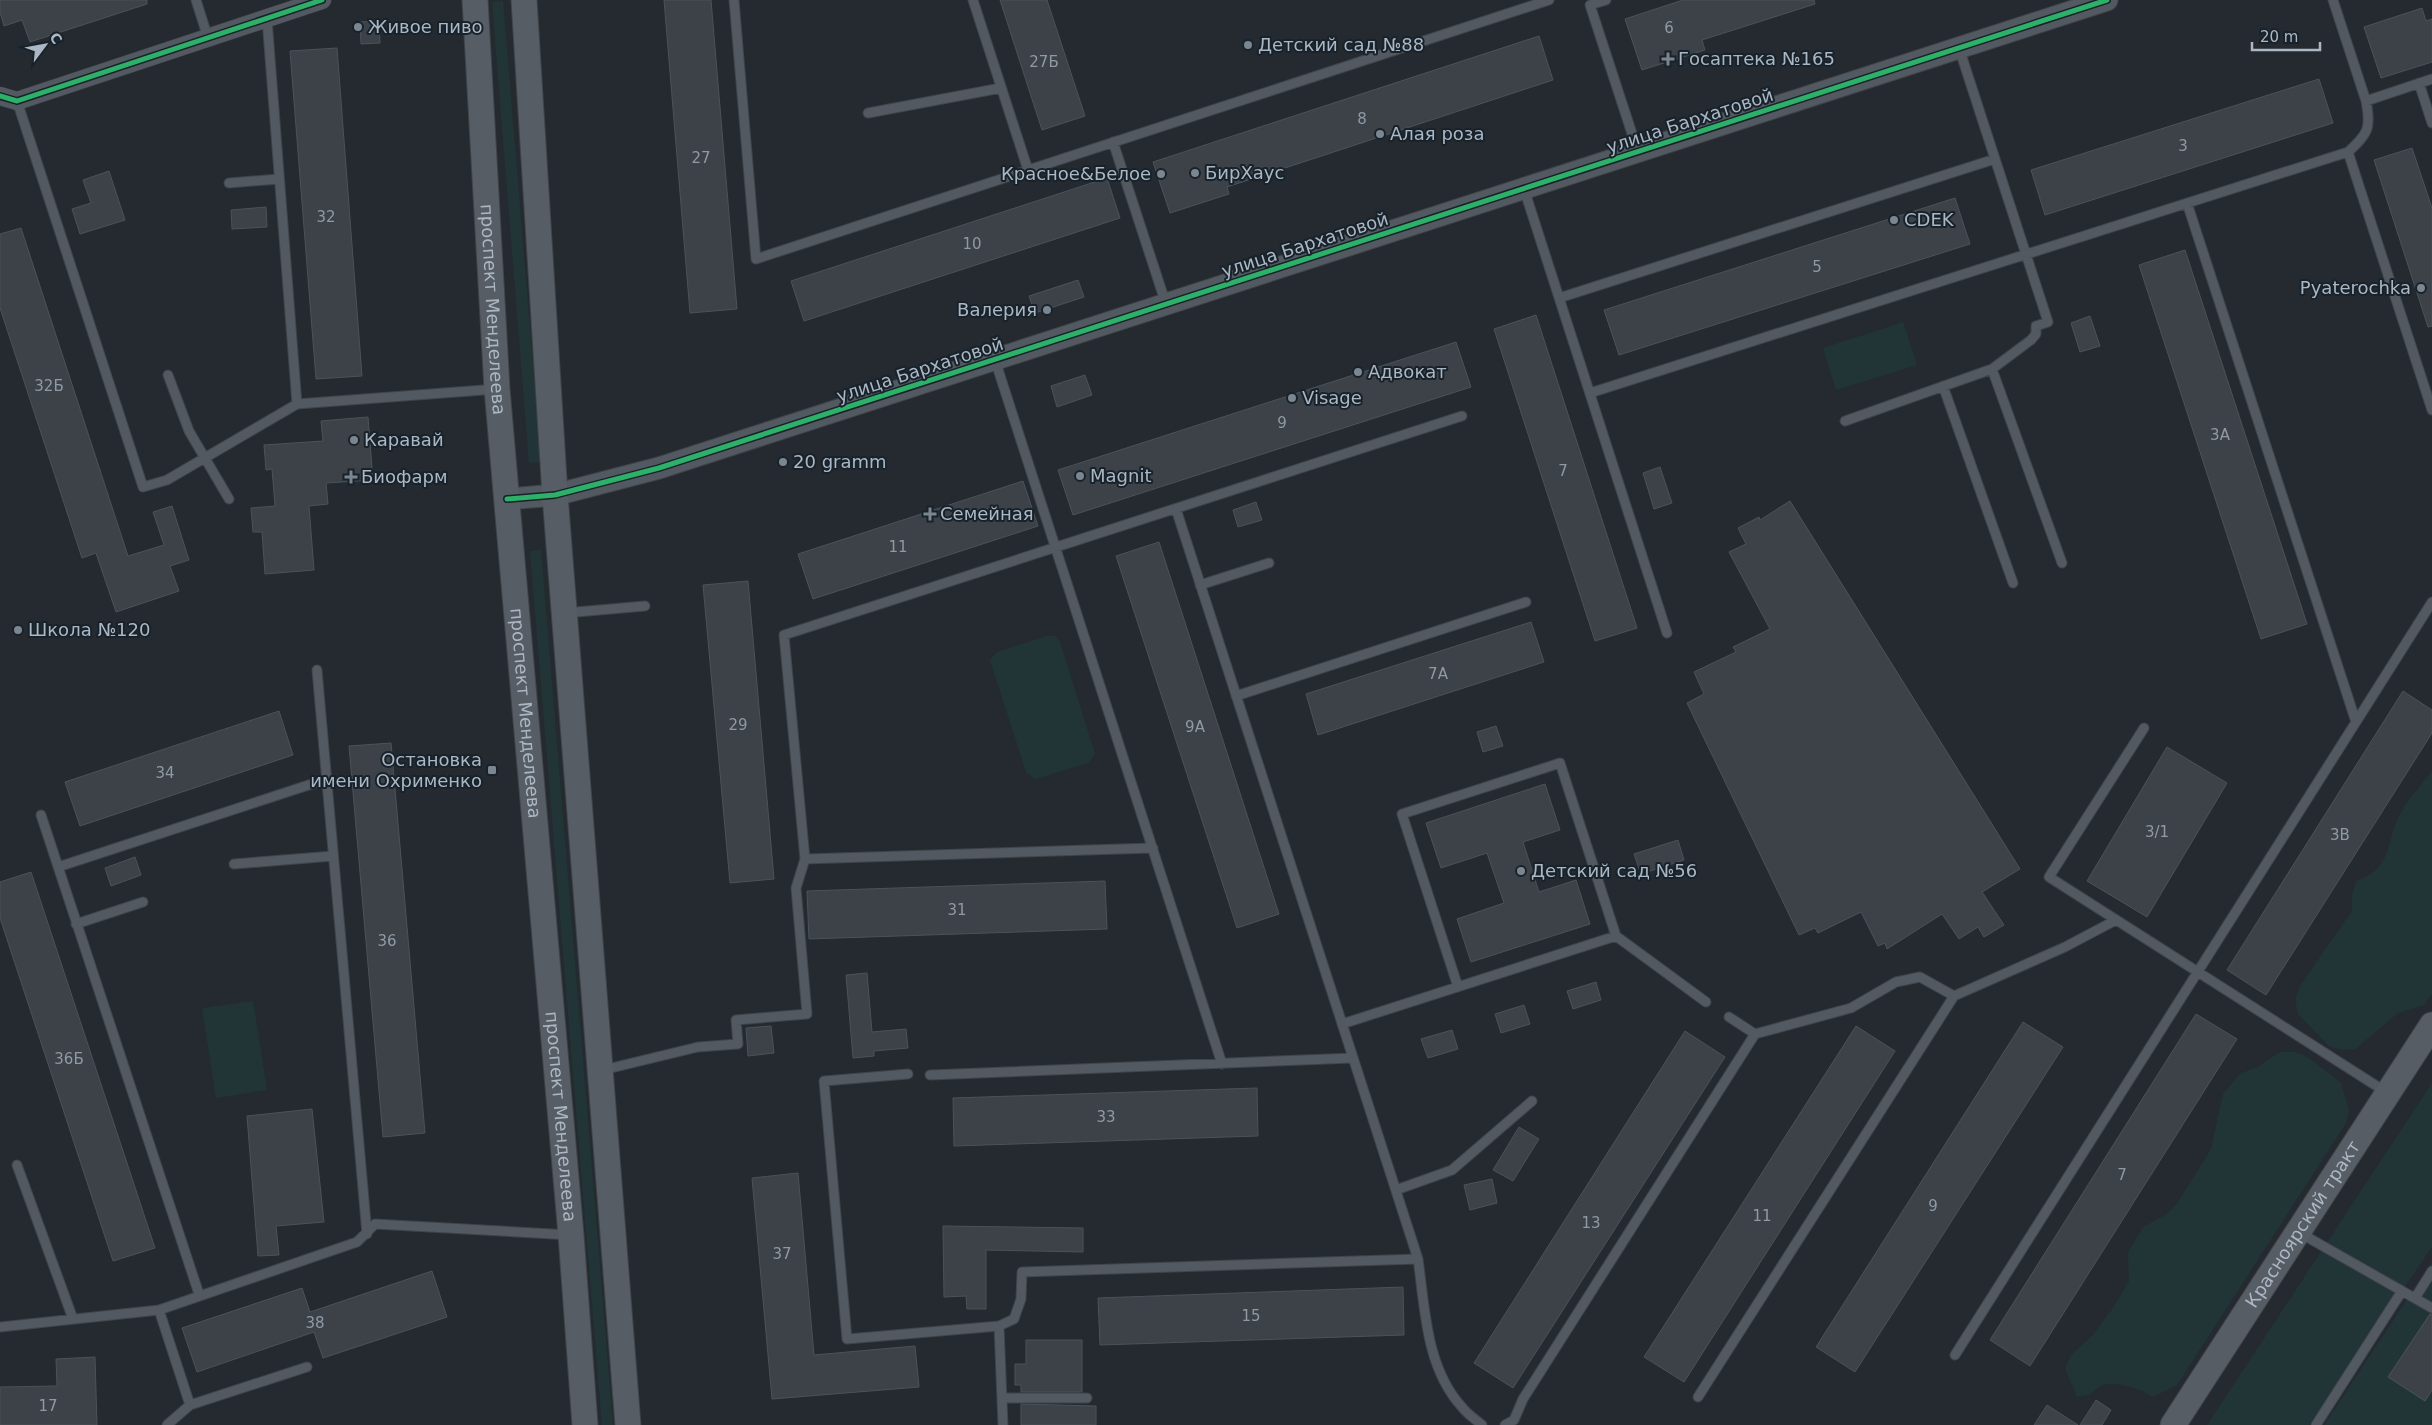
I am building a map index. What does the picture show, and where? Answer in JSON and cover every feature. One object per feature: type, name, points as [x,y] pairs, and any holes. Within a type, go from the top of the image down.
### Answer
[{"type":"main road","name":"проспект Менделеева","points":[[474,0],[497,389],[571,1235],[585,1425]]},
{"type":"main road","points":[[524,0],[555,495],[602,1071],[628,1425]]},
{"type":"main road","name":"Красноярский тракт","points":[[2173,1425],[2432,1024]]},
{"type":"street","points":[[8,98],[208,38],[322,0]]},
{"type":"street","name":"улица Бархатовой","points":[[507,499],[555,495],[660,468],[2107,0]]},
{"type":"lane","points":[[196,0],[208,38]]},
{"type":"lane","points":[[734,0],[756,259],[1549,0]]},
{"type":"lane","points":[[973,0],[1028,170]]},
{"type":"lane","points":[[1606,0],[1587,3],[1638,152]]},
{"type":"lane","points":[[1590,393],[2348,152],[2363,138],[2370,122],[2366,101],[2332,0]]},
{"type":"lane","points":[[266,18],[297,404]]},
{"type":"lane","points":[[1845,421],[1992,369],[2031,340],[2036,334],[2036,326],[2048,322],[1959,48]]},
{"type":"lane","points":[[2366,101],[2432,79]]},
{"type":"lane","points":[[2419,83],[2432,123]]},
{"type":"lane","points":[[868,113],[1002,88]]},
{"type":"lane","points":[[8,98],[143,487],[167,480],[297,404],[497,389]]},
{"type":"lane","points":[[1113,142],[1166,304]]},
{"type":"lane","points":[[2348,152],[2432,410]]},
{"type":"lane","points":[[1559,298],[1995,159]]},
{"type":"lane","points":[[229,183],[279,179]]},
{"type":"lane","points":[[1524,189],[1667,632]]},
{"type":"lane","points":[[2188,203],[2356,722]]},
{"type":"lane","points":[[995,360],[1222,1064]]},
{"type":"lane","points":[[1992,369],[2062,563]]},
{"type":"lane","points":[[168,374],[189,431],[229,500]]},
{"type":"lane","points":[[1943,386],[2013,583]]},
{"type":"lane","points":[[602,1071],[698,1047],[738,1044],[736,1020],[807,1014],[796,888],[805,859],[784,635],[1462,416]]},
{"type":"lane","points":[[1176,508],[1418,1259],[1428,1337],[1442,1379],[1461,1407],[1482,1425]]},
{"type":"lane","points":[[1200,585],[1269,563]]},
{"type":"lane","points":[[1236,696],[1526,602]]},
{"type":"lane","points":[[1956,1355],[2432,602]]},
{"type":"lane","points":[[564,613],[646,606]]},
{"type":"lane","points":[[317,670],[367,1234]]},
{"type":"lane","points":[[2144,728],[2048,878],[2387,1093]]},
{"type":"lane","points":[[1458,987],[1402,814],[1560,763],[1616,936],[1706,1002]]},
{"type":"lane","points":[[58,867],[327,779]]},
{"type":"lane","points":[[40,815],[199,1294]]},
{"type":"lane","points":[[805,859],[1152,848]]},
{"type":"lane","points":[[234,864],[334,856]]},
{"type":"lane","points":[[76,924],[143,902]]},
{"type":"lane","points":[[1698,1397],[1954,996],[2065,947],[2116,920]]},
{"type":"lane","points":[[1342,1024],[1616,936]]},
{"type":"lane","points":[[1505,1425],[1514,1420],[1523,1399],[1755,1034],[1851,1008],[1896,982],[1920,977],[1954,996]]},
{"type":"lane","points":[[1729,1017],[1755,1034]]},
{"type":"lane","points":[[930,1075],[1353,1058]]},
{"type":"lane","points":[[908,1074],[824,1081],[847,1339],[999,1326],[1014,1319],[1021,1299],[1022,1272],[1418,1259]]},
{"type":"lane","points":[[1396,1190],[1452,1170],[1532,1101]]},
{"type":"lane","points":[[17,1165],[73,1319]]},
{"type":"lane","points":[[0,1328],[159,1310],[199,1294],[357,1242],[375,1224],[571,1235]]},
{"type":"lane","points":[[2298,1232],[2432,1308]]},
{"type":"lane","points":[[2415,1298],[2432,1271]]},
{"type":"lane","points":[[2316,1425],[2402,1291]]},
{"type":"lane","points":[[159,1310],[190,1405]]},
{"type":"lane","points":[[999,1326],[1003,1425]]},
{"type":"lane","points":[[167,1425],[190,1405],[307,1367]]},
{"type":"lane","points":[[1002,1398],[1087,1398]]},
{"type":"green space","points":[[503,1],[541,462],[529,463],[492,2]]},
{"type":"green space","points":[[1903,322],[1917,365],[1836,390],[1823,348]]},
{"type":"green space","points":[[541,550],[613,1425],[602,1425],[530,551]]},
{"type":"green space","points":[[1047,636],[1055,636],[1060,642],[1095,754],[1088,763],[1035,779],[1026,772],[990,660],[997,652]]},
{"type":"green space","points":[[2432,771],[2432,993],[2424,1005],[2398,1013],[2355,1049],[2342,1050],[2329,1046],[2298,1014],[2295,999],[2300,986],[2352,911],[2352,895],[2356,881],[2378,869],[2387,852],[2396,822],[2402,811]]},
{"type":"green space","points":[[253,1001],[267,1090],[216,1098],[202,1008]]},
{"type":"green space","points":[[2280,1052],[2295,1052],[2309,1058],[2341,1083],[2349,1110],[2346,1123],[2177,1385],[2153,1397],[2135,1388],[2113,1384],[2101,1386],[2087,1395],[2077,1396],[2065,1369],[2071,1355],[2093,1335],[2113,1308],[2129,1281],[2128,1253],[2143,1227],[2167,1214],[2178,1202],[2211,1149],[2223,1094],[2241,1073],[2256,1068]]},
{"type":"green space","points":[[2432,1083],[2432,1247],[2309,1425],[2207,1425]]},
{"type":"green space","points":[[2432,1262],[2432,1425],[2324,1425]]},
{"type":"building","points":[[0,0],[147,0],[147,4],[30,42],[22,20],[4,26],[0,12]]},
{"type":"building","points":[[664,0],[711,0],[737,309],[690,313]]},
{"type":"building","points":[[1000,0],[1047,0],[1085,116],[1042,130]]},
{"type":"building","points":[[1683,0],[1814,0],[1815,4],[1702,40],[1705,50],[1642,70],[1625,19]]},
{"type":"building","points":[[2422,8],[2426,21],[2432,19],[2432,62],[2381,78],[2364,27]]},
{"type":"building","points":[[379,21],[380,43],[361,44],[360,22]]},
{"type":"building","points":[[1539,36],[1553,80],[1227,187],[1229,194],[1170,213],[1153,162]]},
{"type":"building","points":[[337,48],[362,376],[316,379],[290,51]]},
{"type":"building","points":[[2319,79],[2333,123],[2045,215],[2031,170]]},
{"type":"building","points":[[2412,148],[2432,208],[2432,326],[2428,327],[2374,160]]},
{"type":"building","points":[[109,171],[125,220],[80,234],[72,209],[91,203],[83,180]]},
{"type":"building","points":[[1107,178],[1120,218],[804,321],[791,281]]},
{"type":"building","points":[[1955,198],[1970,244],[1619,355],[1604,310]]},
{"type":"building","points":[[266,207],[267,227],[232,229],[231,210]]},
{"type":"building","points":[[21,228],[128,556],[164,545],[153,512],[172,506],[189,560],[170,566],[179,591],[116,612],[96,553],[82,558],[0,308],[0,234]]},
{"type":"building","points":[[2185,250],[2307,624],[2261,639],[2139,265]]},
{"type":"building","points":[[1078,280],[1084,297],[1035,313],[1029,296]]},
{"type":"building","points":[[1536,315],[1637,628],[1595,641],[1494,329]]},
{"type":"building","points":[[2090,316],[2100,346],[2080,352],[2071,323]]},
{"type":"building","points":[[1456,342],[1471,387],[1073,515],[1058,470]]},
{"type":"building","points":[[1085,375],[1092,395],[1057,407],[1051,386]]},
{"type":"building","points":[[368,417],[373,480],[326,483],[328,504],[309,506],[314,570],[265,574],[262,532],[253,532],[251,508],[275,506],[272,469],[266,470],[264,445],[323,441],[321,421]]},
{"type":"building","points":[[1660,467],[1672,503],[1654,509],[1643,473]]},
{"type":"building","points":[[1023,481],[1038,526],[813,599],[798,554]]},
{"type":"building","points":[[1790,501],[2020,869],[1982,892],[2004,925],[1984,937],[1978,927],[1959,939],[1942,914],[1887,949],[1885,943],[1878,946],[1861,912],[1818,933],[1815,928],[1799,935],[1687,703],[1704,694],[1694,672],[1736,652],[1733,647],[1770,629],[1729,552],[1746,544],[1738,528],[1759,517],[1760,520]]},
{"type":"building","points":[[1256,502],[1262,520],[1238,527],[1233,510]]},
{"type":"building","points":[[1159,542],[1279,914],[1237,928],[1116,556]]},
{"type":"building","points":[[748,581],[774,879],[730,883],[703,585]]},
{"type":"building","points":[[1531,622],[1544,662],[1318,735],[1306,694]]},
{"type":"building","points":[[2403,691],[2432,710],[2432,733],[2266,995],[2227,970]]},
{"type":"building","points":[[279,711],[293,755],[80,826],[65,782]]},
{"type":"building","points":[[1496,726],[1503,746],[1483,752],[1477,732]]},
{"type":"building","points":[[391,743],[425,1133],[383,1137],[349,746]]},
{"type":"building","points":[[2167,747],[2227,783],[2147,917],[2087,881]]},
{"type":"building","points":[[1545,784],[1560,830],[1523,842],[1539,892],[1576,880],[1590,924],[1471,962],[1457,919],[1504,903],[1487,853],[1441,868],[1426,823]]},
{"type":"building","points":[[1678,840],[1684,860],[1641,874],[1634,854]]},
{"type":"building","points":[[135,857],[141,875],[111,886],[105,868]]},
{"type":"building","points":[[31,872],[155,1248],[113,1261],[0,918],[0,882]]},
{"type":"building","points":[[1105,881],[1107,929],[809,939],[807,891]]},
{"type":"building","points":[[867,973],[872,1032],[906,1029],[908,1048],[874,1051],[874,1056],[853,1058],[846,975]]},
{"type":"building","points":[[1596,982],[1601,1000],[1573,1009],[1567,991]]},
{"type":"building","points":[[1524,1005],[1530,1024],[1501,1033],[1495,1014]]},
{"type":"building","points":[[2196,1014],[2237,1039],[2030,1366],[1990,1340]]},
{"type":"building","points":[[2023,1022],[2063,1047],[1855,1372],[1816,1347]]},
{"type":"building","points":[[771,1026],[774,1053],[748,1056],[746,1028]]},
{"type":"building","points":[[1856,1026],[1895,1051],[1684,1382],[1644,1357]]},
{"type":"building","points":[[1452,1030],[1458,1049],[1428,1058],[1421,1039]]},
{"type":"building","points":[[1685,1031],[1725,1057],[1513,1388],[1474,1363]]},
{"type":"building","points":[[1257,1088],[1258,1136],[954,1146],[953,1098]]},
{"type":"building","points":[[312,1109],[324,1222],[276,1226],[279,1255],[258,1256],[247,1116]]},
{"type":"building","points":[[1519,1127],[1539,1139],[1513,1181],[1493,1170]]},
{"type":"building","points":[[798,1173],[814,1355],[915,1346],[919,1387],[772,1399],[752,1178]]},
{"type":"building","points":[[1492,1179],[1497,1203],[1470,1210],[1464,1185]]},
{"type":"building","points":[[943,1226],[1083,1228],[1083,1252],[986,1250],[986,1309],[967,1309],[966,1296],[944,1297]]},
{"type":"building","points":[[432,1271],[447,1317],[323,1358],[314,1332],[197,1372],[182,1328],[302,1288],[310,1312]]},
{"type":"building","points":[[1403,1287],[1404,1335],[1100,1345],[1098,1298]]},
{"type":"building","points":[[2430,1314],[2432,1314],[2432,1390],[2425,1401],[2388,1377]]},
{"type":"building","points":[[1026,1340],[1082,1340],[1082,1392],[1021,1392],[1021,1385],[1015,1385],[1015,1364],[1026,1364]]},
{"type":"building","points":[[95,1357],[97,1425],[0,1425],[0,1387],[57,1386],[56,1359]]},
{"type":"building","points":[[2096,1400],[2111,1410],[2102,1425],[2080,1425]]},
{"type":"building","points":[[1021,1404],[1096,1406],[1096,1425],[1021,1425]]},
{"type":"building","points":[[2047,1405],[2078,1425],[2034,1425]]},
{"type":"cycle path","points":[[0,96],[17,101],[322,0]]},
{"type":"cycle path","points":[[507,499],[555,495],[659,468],[2107,0]]},
{"type":"place","name":"Живое пиво","points":[[358,27]]},
{"type":"place","name":"Детский сад №88","points":[[1248,45]]},
{"type":"place","name":"Госаптека №165","points":[[1668,59]]},
{"type":"place","name":"Алая роза","points":[[1380,134]]},
{"type":"place","name":"БирХаус","points":[[1195,173]]},
{"type":"place","name":"Красное&Белое","points":[[1161,174]]},
{"type":"place","name":"CDEK","points":[[1894,220]]},
{"type":"place","name":"Pyaterochka","points":[[2421,288]]},
{"type":"place","name":"Валерия","points":[[1047,310]]},
{"type":"place","name":"Адвокат","points":[[1358,372]]},
{"type":"place","name":"Visage","points":[[1292,398]]},
{"type":"place","name":"Каравай","points":[[354,440]]},
{"type":"place","name":"20 gramm","points":[[783,462]]},
{"type":"place","name":"Magnit","points":[[1080,476]]},
{"type":"place","name":"Биофарм","points":[[351,477]]},
{"type":"place","name":"Семейная","points":[[930,514]]},
{"type":"place","name":"Школа №120","points":[[18,630]]},
{"type":"place","name":"Остановка имени Охрименко","points":[[492,770]]},
{"type":"place","name":"Детский сад №56","points":[[1521,871]]}]
